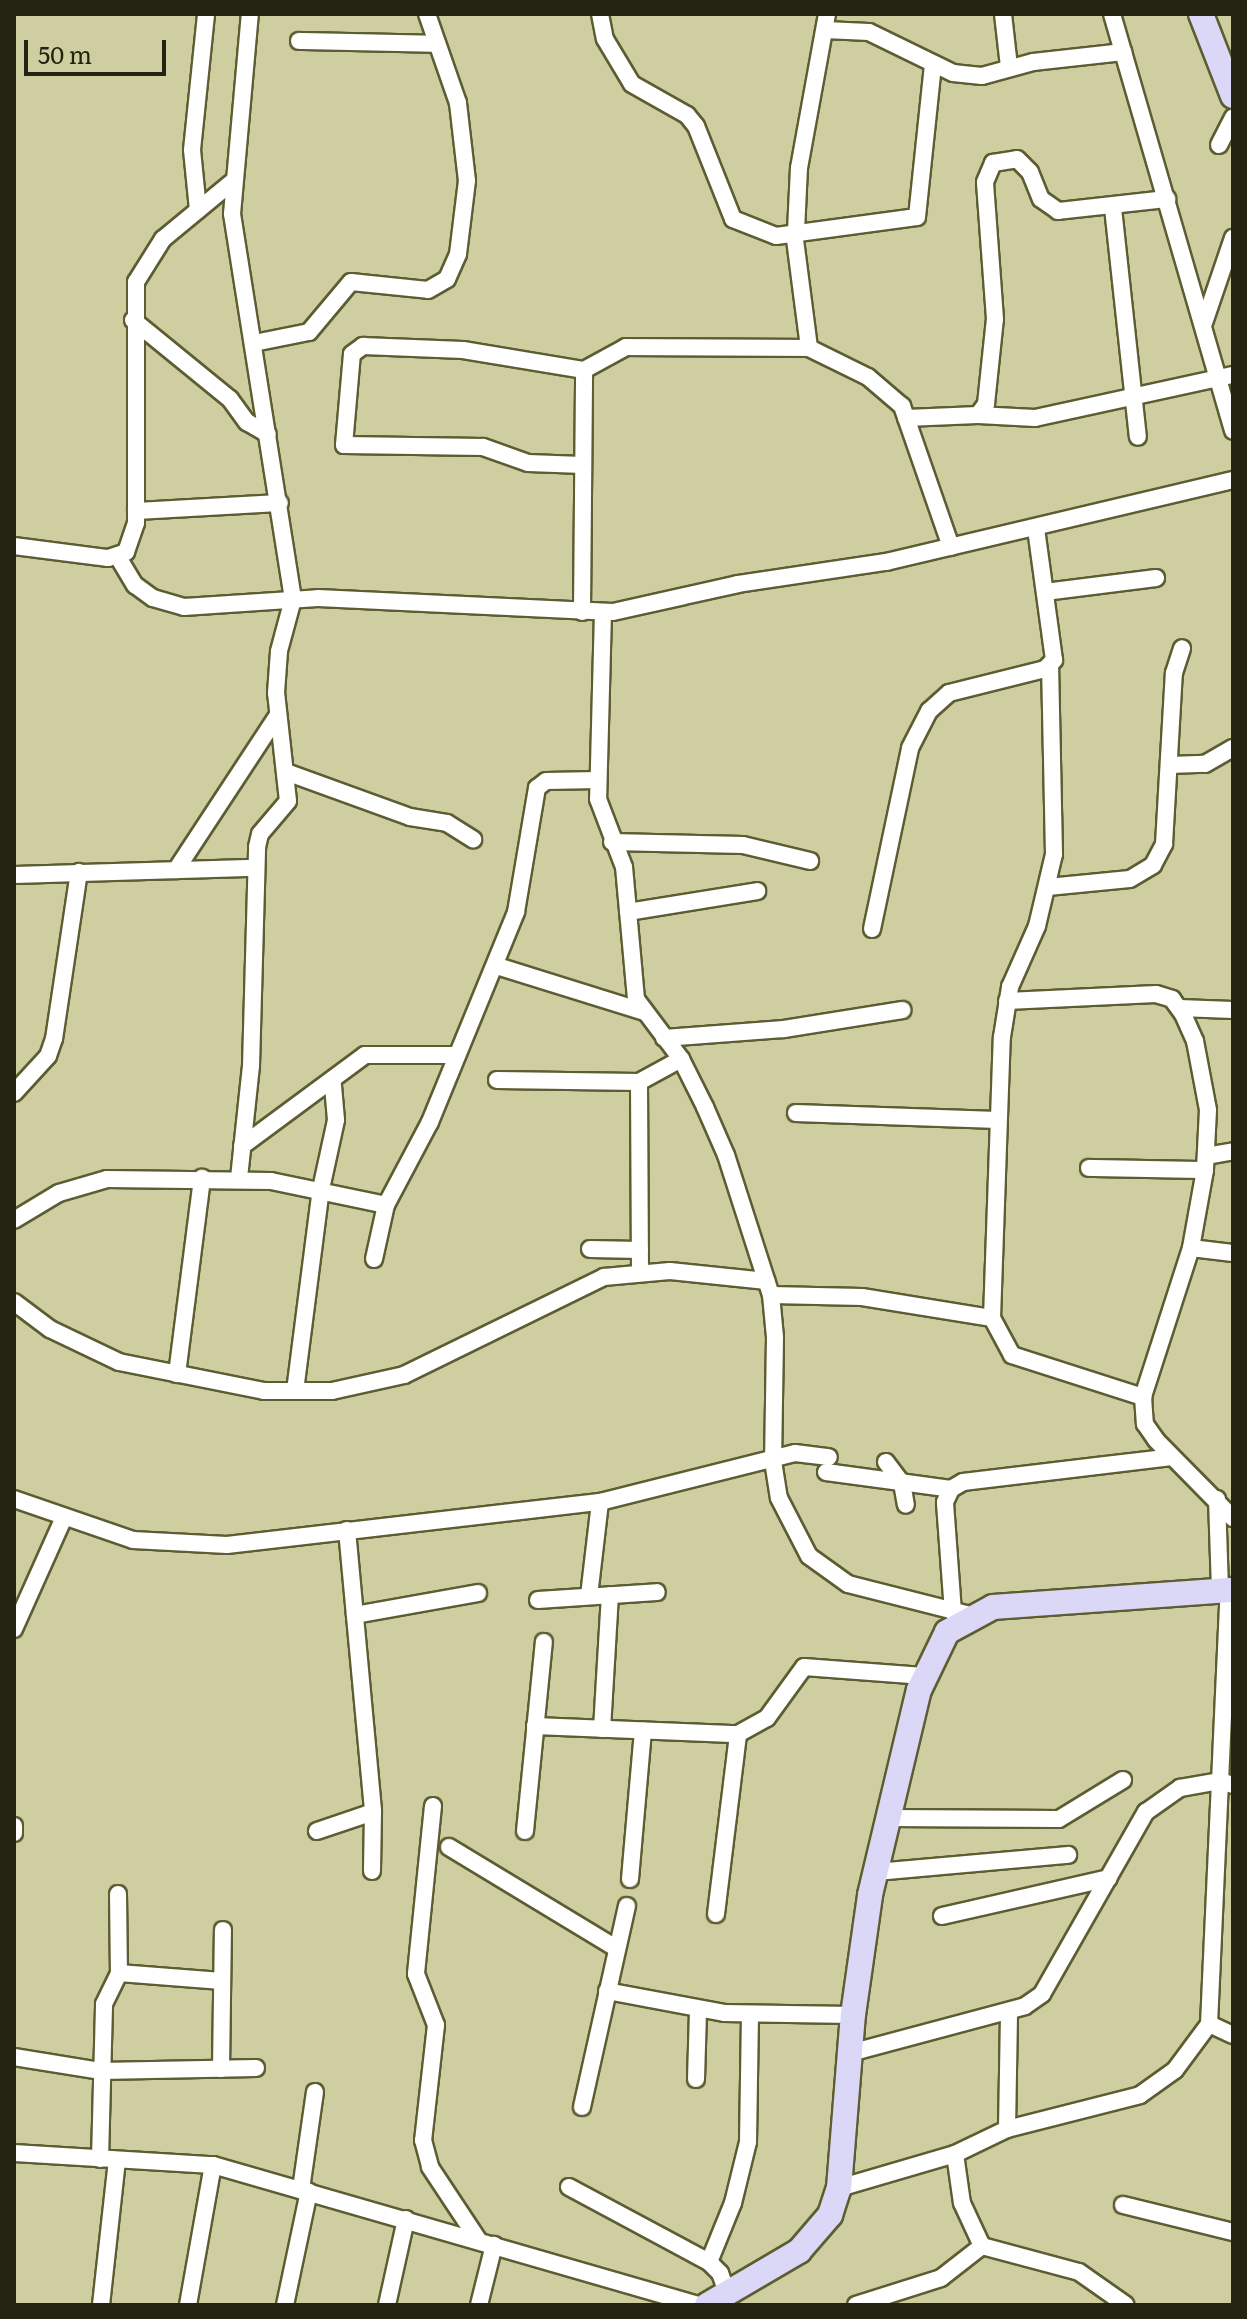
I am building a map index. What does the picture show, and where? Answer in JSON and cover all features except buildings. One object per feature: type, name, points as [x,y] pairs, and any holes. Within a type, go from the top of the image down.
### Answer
[{"type":"main road","points":[[1201,14],[1233,96]]},
{"type":"main road","points":[[717,2300],[799,2251],[830,2215],[839,2188],[853,2015],[876,1872],[924,1676],[947,1632],[961,1614],[993,1607],[1227,1590]]},
{"type":"street","points":[[198,210],[192,134],[206,14]]},
{"type":"street","points":[[239,1178],[251,1066],[256,868],[260,834],[288,801],[277,716],[279,651],[293,599],[231,183],[250,14]]},
{"type":"street","points":[[254,343],[309,332],[351,282],[428,290],[447,279],[458,254],[467,181],[458,103],[427,14]]},
{"type":"street","points":[[600,14],[605,39],[632,84],[687,115],[696,126],[733,219],[755,232],[795,231],[917,217],[933,64]]},
{"type":"street","points":[[1003,14],[1009,67]]},
{"type":"street","points":[[1112,14],[1204,323],[1227,377],[1233,431]]},
{"type":"street","points":[[809,348],[795,231],[799,168],[824,19],[894,40],[933,64],[982,76],[1009,67],[1123,52]]},
{"type":"street","points":[[299,41],[437,44]]},
{"type":"street","points":[[1219,145],[1233,117]]},
{"type":"street","points":[[978,415],[986,404],[995,338],[987,172],[1002,158],[1017,159],[1048,206],[1079,212],[1167,199]]},
{"type":"street","points":[[118,557],[133,541],[136,511],[133,320],[136,282],[146,261],[198,210],[231,183]]},
{"type":"street","points":[[1113,208],[1138,437]]},
{"type":"street","points":[[1204,323],[1233,238]]},
{"type":"street","points":[[133,320],[230,399],[247,422],[268,434]]},
{"type":"street","points":[[583,465],[528,463],[483,447],[344,445],[356,348],[463,350],[584,370],[626,347],[809,348],[889,389],[906,418],[951,547]]},
{"type":"street","points":[[582,612],[584,370]]},
{"type":"street","points":[[906,418],[978,415],[1035,418],[1227,377]]},
{"type":"street","points":[[14,546],[118,557],[144,592],[184,607],[293,599],[603,612],[951,547],[1233,480]]},
{"type":"street","points":[[136,511],[280,503]]},
{"type":"street","points":[[1036,528],[1045,592],[1056,793],[1048,887],[1007,1001],[997,1120],[992,1318],[1012,1355],[1143,1397]]},
{"type":"street","points":[[1045,592],[1156,578]]},
{"type":"street","points":[[603,612],[598,799],[624,867],[631,972],[636,999],[681,1059],[726,1155],[768,1288],[775,1337],[774,1469],[789,1523],[809,1556],[848,1584],[889,1599],[961,1614],[945,1502],[951,1489],[963,1482],[1172,1457]]},
{"type":"street","points":[[1048,887],[1130,879],[1153,865],[1164,844],[1174,673],[1182,648]]},
{"type":"street","points":[[872,929],[910,748],[929,711],[949,693],[1050,666]]},
{"type":"street","points":[[176,870],[277,716]]},
{"type":"street","points":[[1169,765],[1205,764],[1233,748]]},
{"type":"street","points":[[286,772],[410,817],[447,823],[473,839]]},
{"type":"street","points":[[374,1259],[386,1205],[430,1122],[497,966],[524,878],[537,788],[546,781],[598,780]]},
{"type":"street","points":[[612,842],[743,845],[810,861]]},
{"type":"street","points":[[14,875],[256,868]]},
{"type":"street","points":[[14,1093],[48,1056],[54,1039],[79,872]]},
{"type":"street","points":[[628,912],[757,891]]},
{"type":"street","points":[[497,966],[645,1012]]},
{"type":"street","points":[[1007,1001],[1156,994],[1172,999],[1195,1041],[1208,1110],[1206,1163],[1191,1248],[1143,1397],[1145,1424],[1172,1457],[1233,1518]]},
{"type":"street","points":[[1179,1008],[1233,1010]]},
{"type":"street","points":[[664,1038],[784,1029],[902,1010]]},
{"type":"street","points":[[242,1146],[333,1083],[365,1055],[457,1055]]},
{"type":"street","points":[[497,1080],[639,1082],[681,1059]]},
{"type":"street","points":[[639,1082],[640,1271]]},
{"type":"street","points":[[295,1391],[321,1189],[336,1120],[333,1083]]},
{"type":"street","points":[[796,1113],[997,1120]]},
{"type":"street","points":[[1089,1168],[1206,1163],[1233,1151]]},
{"type":"street","points":[[177,1374],[202,1178]]},
{"type":"street","points":[[14,1220],[59,1193],[107,1179],[239,1178],[321,1189],[386,1205]]},
{"type":"street","points":[[1191,1248],[1233,1253]]},
{"type":"street","points":[[590,1249],[640,1250]]},
{"type":"street","points":[[14,1302],[50,1329],[119,1362],[264,1391],[332,1391],[404,1375],[475,1344],[572,1289],[640,1271],[862,1297],[992,1318]]},
{"type":"street","points":[[14,1499],[133,1540],[198,1546],[600,1502],[774,1469],[795,1453],[902,1483],[951,1489]]},
{"type":"street","points":[[886,1462],[902,1483],[906,1505]]},
{"type":"street","points":[[839,2188],[955,2154],[1007,2129],[1140,2095],[1175,2070],[1209,2024],[1226,1783],[1227,1590],[1217,1499]]},
{"type":"street","points":[[589,1596],[600,1502]]},
{"type":"street","points":[[14,1629],[20,1601],[64,1517]]},
{"type":"street","points":[[347,1530],[373,1812],[372,1871]]},
{"type":"street","points":[[538,1600],[657,1592]]},
{"type":"street","points":[[355,1615],[478,1593]]},
{"type":"street","points":[[602,1729],[610,1595]]},
{"type":"street","points":[[525,1831],[544,1642]]},
{"type":"street","points":[[535,1726],[738,1734],[767,1718],[804,1667],[924,1676]]},
{"type":"street","points":[[630,1879],[643,1731]]},
{"type":"street","points":[[716,1914],[738,1734]]},
{"type":"street","points":[[888,1818],[1059,1819],[1123,1780]]},
{"type":"street","points":[[850,2053],[1009,2012],[1042,1994],[1146,1812],[1163,1797],[1226,1783]]},
{"type":"street","points":[[433,1806],[416,1974],[436,2025],[423,2140],[430,2167],[486,2243],[479,2305]]},
{"type":"street","points":[[317,1831],[373,1812]]},
{"type":"street","points":[[14,1826],[14,1833]]},
{"type":"street","points":[[449,1847],[616,1948]]},
{"type":"street","points":[[876,1872],[1068,1855]]},
{"type":"street","points":[[942,1916],[1109,1878]]},
{"type":"street","points":[[100,2159],[104,2004],[119,1973],[118,1894]]},
{"type":"street","points":[[582,2107],[627,1906]]},
{"type":"street","points":[[221,2069],[223,1930]]},
{"type":"street","points":[[119,1973],[222,1981]]},
{"type":"street","points":[[607,1991],[698,2010],[750,2015],[853,2015]]},
{"type":"street","points":[[696,2079],[698,2010]]},
{"type":"street","points":[[1007,2129],[1009,2012]]},
{"type":"street","points":[[709,2262],[733,2203],[748,2142],[750,2015]]},
{"type":"street","points":[[1209,2024],[1233,2035]]},
{"type":"street","points":[[14,2057],[100,2071],[256,2068]]},
{"type":"street","points":[[285,2305],[305,2190],[315,2092]]},
{"type":"street","points":[[14,2153],[213,2165],[698,2305]]},
{"type":"street","points":[[955,2154],[962,2203],[982,2246],[1008,2257],[1079,2272],[1126,2305]]},
{"type":"street","points":[[101,2305],[117,2160]]},
{"type":"street","points":[[188,2305],[213,2165]]},
{"type":"street","points":[[569,2187],[709,2262],[720,2273],[717,2300]]},
{"type":"street","points":[[1123,2205],[1233,2232]]},
{"type":"street","points":[[387,2305],[406,2219]]},
{"type":"street","points":[[856,2305],[961,2268],[982,2246]]},
{"type":"street","points":[[912,2305],[916,2286]]}]
